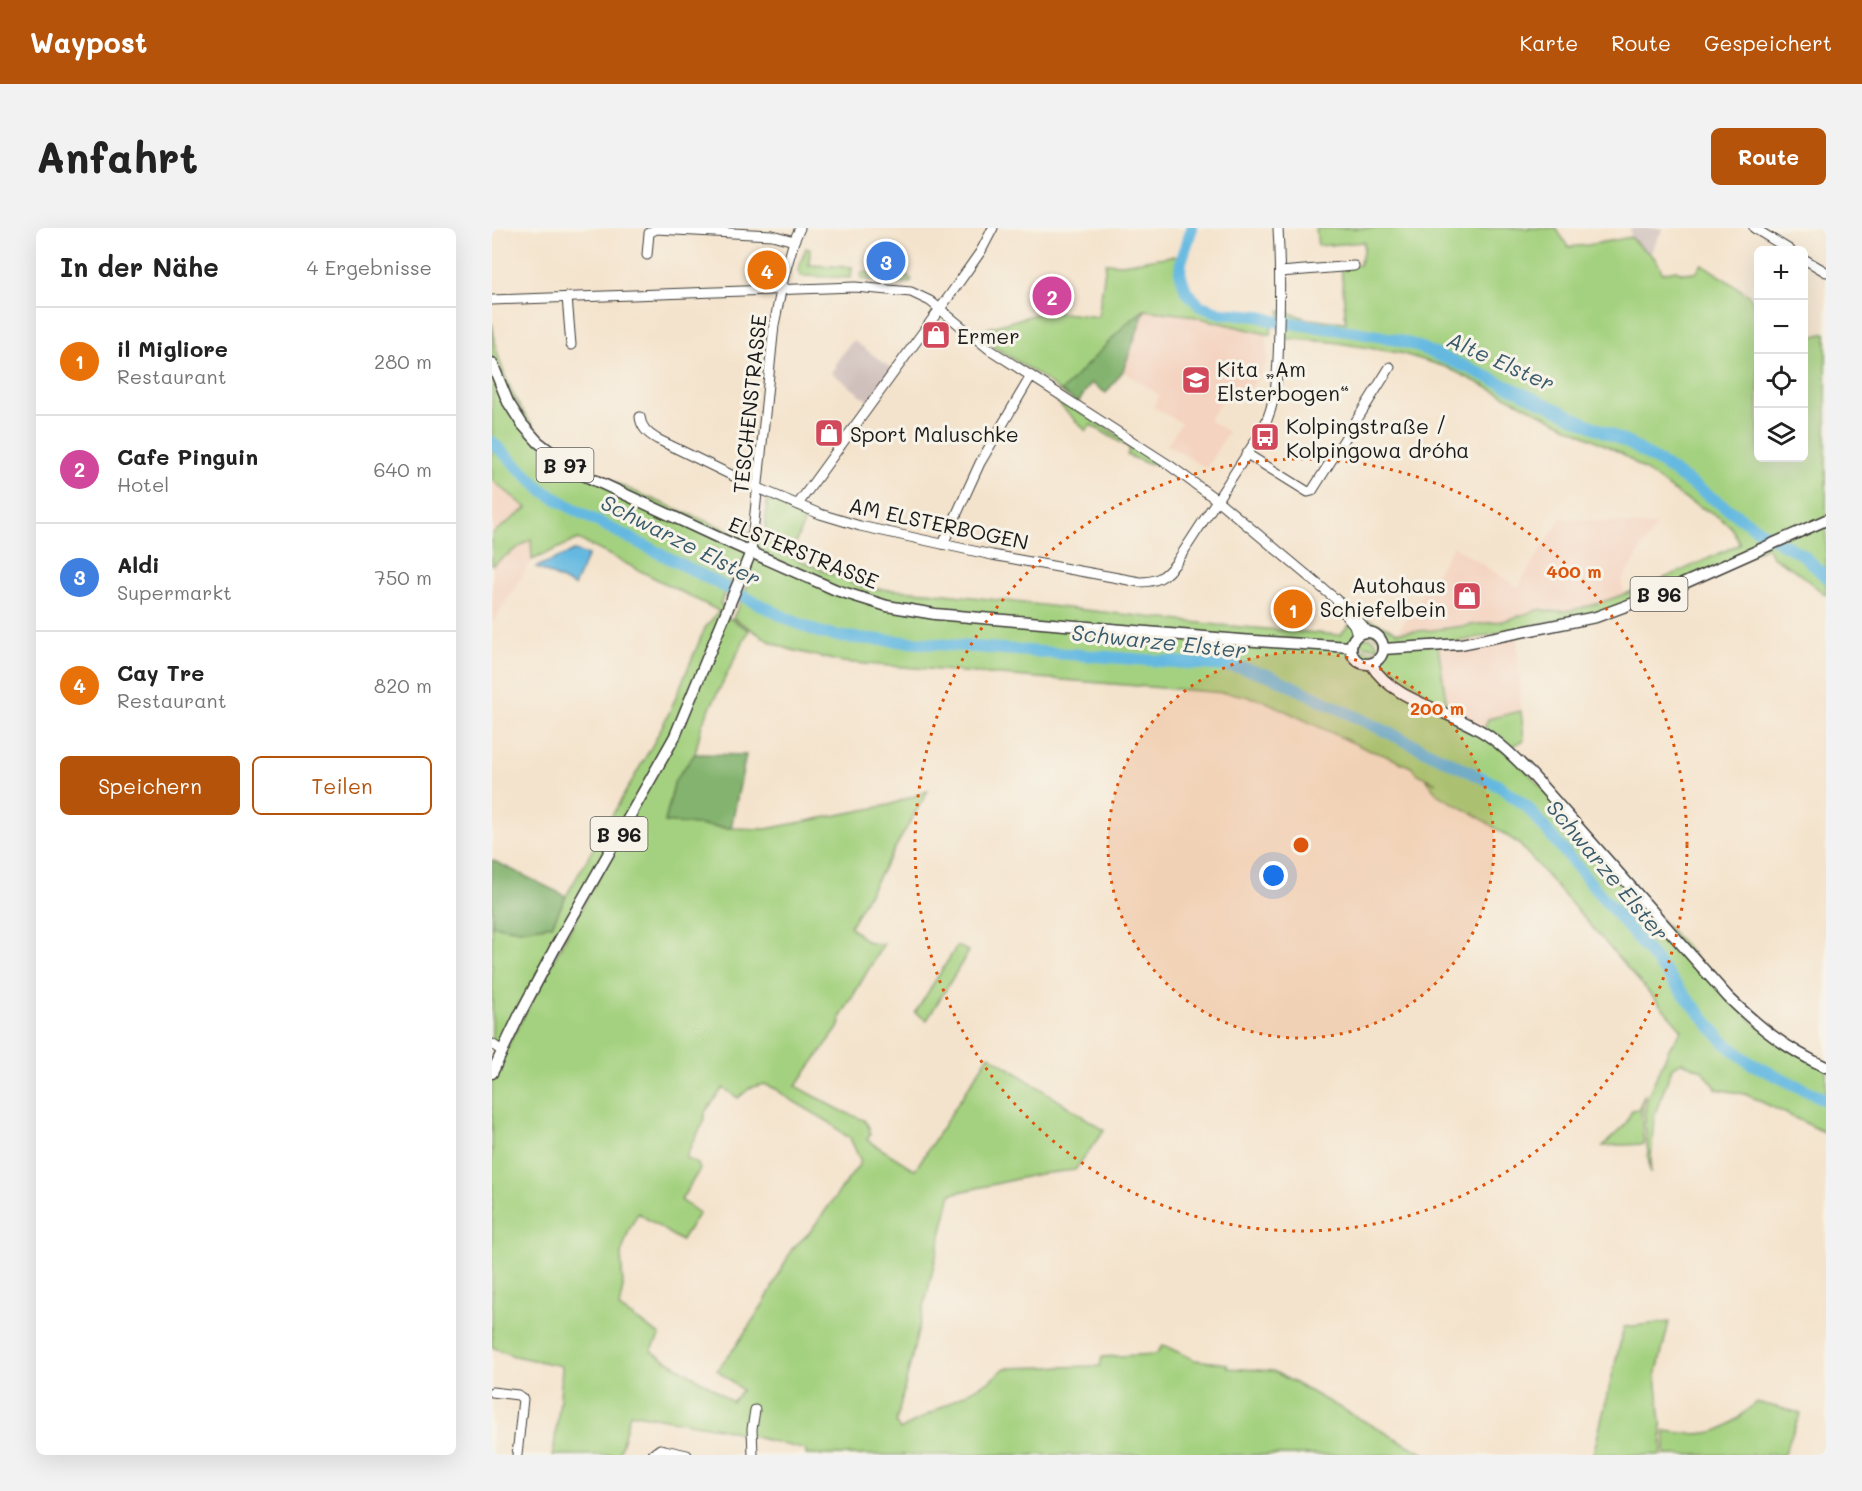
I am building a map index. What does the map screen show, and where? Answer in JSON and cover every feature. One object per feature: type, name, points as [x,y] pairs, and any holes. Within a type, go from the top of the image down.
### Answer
[{"type":"main road","name":"ELSTERSTRASSE","points":[[492,363],[505,395],[522,424],[538,442],[567,466],[751,552],[859,598],[911,611],[1180,635],[1350,647]]},
{"type":"main road","name":"B 96","points":[[1383,649],[1461,644],[1596,617],[1670,590],[1826,520]]},
{"type":"main road","name":"B 96","points":[[492,1073],[555,948],[675,736],[751,552]]},
{"type":"main road","points":[[1363,633],[1377,636],[1383,649],[1379,658],[1371,663],[1358,662],[1350,647],[1352,642],[1363,633]]},
{"type":"main road","points":[[1371,663],[1377,674],[1396,691],[1456,717],[1483,732],[1506,749],[1534,777],[1720,988],[1754,1022],[1783,1045],[1826,1067]]},
{"type":"street","name":"TESCHENSTRASSE","points":[[751,552],[770,356],[781,289],[794,241],[801,228]]},
{"type":"street","points":[[798,504],[981,251],[993,228]]},
{"type":"street","name":"AM ELSTERBOGEN","points":[[640,417],[646,430],[657,439],[758,488],[820,514],[853,524],[1040,564],[1150,582],[1161,579],[1171,570],[1262,431],[1271,410],[1279,364],[1278,228]]},
{"type":"street","points":[[1754,228],[1783,246]]},
{"type":"street","points":[[647,255],[648,238],[652,230],[681,229],[772,235],[794,241]]},
{"type":"street","points":[[1808,262],[1826,272]]},
{"type":"street","points":[[1280,272],[1354,266]]},
{"type":"street","points":[[492,300],[855,287],[898,290],[920,296],[940,309],[976,340],[1169,465],[1216,500],[1351,612],[1363,633]]},
{"type":"street","points":[[567,297],[571,345]]},
{"type":"street","points":[[1247,454],[1308,492],[1312,491],[1390,367]]},
{"type":"street","points":[[943,544],[980,463],[1032,376]]},
{"type":"street","points":[[492,1044],[502,1051]]},
{"type":"street","points":[[492,1392],[518,1395],[523,1399],[517,1455]]},
{"type":"street","points":[[753,1455],[752,1429],[755,1410]]},
{"type":"street","points":[[652,1455],[660,1449],[687,1455]]},
{"type":"shaded area","points":[[1630,228],[1663,228],[1650,254],[1634,242]]},
{"type":"shaded area","name":"Kita „Am Elsterbogen“","points":[[1145,310],[1187,315],[1266,334],[1268,361],[1243,399],[1228,390],[1209,420],[1228,432],[1206,468],[1167,445],[1181,423],[1153,407],[1160,395],[1123,371]]},
{"type":"shaded area","points":[[853,340],[895,371],[871,403],[831,372]]},
{"type":"shaded area","points":[[492,480],[527,508],[492,534]]},
{"type":"shaded area","points":[[1561,518],[1656,526],[1621,582],[1625,594],[1556,613],[1547,613],[1541,609],[1503,621],[1398,632],[1453,546],[1518,587]]},
{"type":"shaded area","points":[[531,539],[532,560],[492,624],[492,565]]},
{"type":"shaded area","points":[[1517,634],[1521,711],[1489,719],[1483,732],[1448,713],[1437,647]]},
{"type":"green space","points":[[1316,228],[1556,228],[1568,247],[1631,237],[1656,260],[1662,273],[1676,270],[1682,273],[1696,272],[1702,264],[1750,296],[1754,306],[1754,462],[1808,462],[1808,338],[1826,333],[1826,595],[1772,556],[1767,547],[1629,605],[1438,646],[1448,713],[1483,732],[1488,719],[1521,711],[1524,740],[1507,749],[1753,1022],[1826,1067],[1826,1133],[1745,1094],[1717,1089],[1702,1070],[1682,1062],[1672,1068],[1654,1116],[1650,1174],[1644,1113],[1648,1095],[1670,1047],[1682,1030],[1519,844],[1474,814],[1438,795],[1426,779],[1436,783],[1418,774],[1411,767],[1368,750],[1262,700],[1236,694],[842,662],[788,649],[771,642],[733,618],[751,578],[735,570],[720,604],[728,608],[690,701],[502,1050],[492,1044],[492,925],[520,930],[552,925],[670,711],[705,628],[719,611],[578,539],[532,560],[531,539],[492,565],[492,534],[527,508],[492,480],[492,323],[499,359],[522,410],[544,439],[565,457],[622,486],[738,534],[744,531],[765,537],[767,502],[770,499],[808,513],[790,556],[863,587],[927,592],[1218,625],[1340,635],[1348,626],[1368,619],[1398,632],[1503,621],[1541,609],[1557,611],[1581,608],[1609,600],[1670,576],[1740,544],[1731,527],[1714,514],[1685,499],[1621,453],[1446,367],[1400,353],[1332,342],[1279,338],[1280,310],[1308,319],[1346,322],[1341,267],[1359,265],[1364,242],[1318,246]],"holes":[[[1368,631],[1381,639],[1383,649],[1379,658],[1368,664],[1355,660],[1350,647],[1356,636]]]},
{"type":"green space","points":[[806,248],[810,249],[809,265],[852,267],[851,278],[801,276],[798,270]]},
{"type":"green space","points":[[1171,256],[1178,257],[1185,288],[1198,305],[1213,311],[1252,316],[1272,322],[1271,335],[1187,315],[1144,310],[1127,323],[1061,392],[975,335],[986,329],[1046,311],[1098,317],[1106,263],[1122,264]]},
{"type":"green space","points":[[863,272],[909,276],[909,279],[912,279],[910,283],[861,279]]},
{"type":"green space","points":[[1145,310],[1123,371],[1106,393],[1091,383],[1078,403],[1061,392],[1127,323]]},
{"type":"green space","points":[[1054,396],[1167,465],[1146,463],[1127,455],[1130,448],[1091,425],[1086,431]]},
{"type":"green space","points":[[726,616],[749,630],[702,724],[695,754],[675,780],[665,822],[766,829],[889,805],[928,791],[850,926],[861,937],[873,944],[884,943],[840,1018],[841,1023],[796,1086],[864,1120],[869,1127],[870,1134],[867,1140],[915,1170],[989,1055],[1104,1130],[1075,1170],[1039,1174],[951,1194],[896,1423],[900,1430],[991,1380],[1005,1368],[1100,1366],[1102,1357],[1156,1354],[1163,1345],[1195,1360],[1227,1364],[1228,1368],[1273,1371],[1426,1455],[806,1455],[806,1450],[724,1429],[630,1413],[619,1455],[553,1455],[562,1366],[514,1356],[492,1347],[492,1075],[635,809]],"holes":[[[764,1084],[776,1089],[849,1136],[861,1162],[809,1233],[792,1249],[764,1303],[717,1370],[742,1390],[732,1402],[710,1386],[651,1351],[660,1335],[619,1308],[623,1287],[621,1254],[629,1230],[638,1213],[681,1241],[699,1213],[681,1200],[700,1169],[698,1164],[686,1158],[703,1124],[705,1112],[723,1088],[738,1098],[750,1088]]]},
{"type":"green space","points":[[1369,637],[1375,640],[1379,648],[1357,644],[1362,638]]},
{"type":"green space","points":[[1356,648],[1378,652],[1375,657],[1365,659],[1359,655]]},
{"type":"green space","points":[[695,754],[746,755],[731,828],[665,822],[675,780]]},
{"type":"green space","points":[[492,860],[566,896],[552,925],[520,930],[492,925]]},
{"type":"green space","points":[[957,946],[969,951],[927,1020],[915,1013]]},
{"type":"green space","points":[[1645,1094],[1641,1113],[1644,1144],[1603,1146],[1625,1125],[1632,1110],[1638,1109]]},
{"type":"green space","points":[[1669,1322],[1656,1376],[1662,1455],[1593,1455],[1624,1327]]},
{"type":"green space","points":[[1756,1402],[1801,1413],[1783,1455],[1665,1455],[1665,1431],[1695,1434],[1715,1431],[1734,1421]]},
{"type":"water","points":[[574,551],[588,555],[574,586],[536,567]]},
{"type":"waterway","name":"Alte Elster","points":[[1192,228],[1181,262],[1180,273],[1186,291],[1200,306],[1221,313],[1258,316],[1274,321],[1393,339],[1414,345],[1471,369],[1630,444],[1760,531],[1803,555],[1826,577]]},
{"type":"waterway","name":"Schwarze Elster","points":[[492,442],[542,490],[577,511],[788,619],[818,632],[843,637],[1239,667],[1271,676],[1499,786],[1527,807],[1724,1042],[1750,1063],[1826,1100]]},
{"type":"place","name":"Aldi","points":[[886,261]]},
{"type":"place","name":"Cay Tre","points":[[767,270]]},
{"type":"place","name":"Cafe Pinguin","points":[[1052,296]]},
{"type":"place","name":"Ermer","points":[[936,335]]},
{"type":"place","name":"Kita „Am Elsterbogen“","points":[[1196,380]]},
{"type":"place","name":"Sport Maluschke","points":[[829,433]]},
{"type":"place","name":"Kolpingstraße / Kolpingowa dróha","points":[[1265,437]]},
{"type":"place","name":"Autohaus Schiefelbein","points":[[1467,596]]},
{"type":"place","name":"il Migliore","points":[[1293,609]]}]
